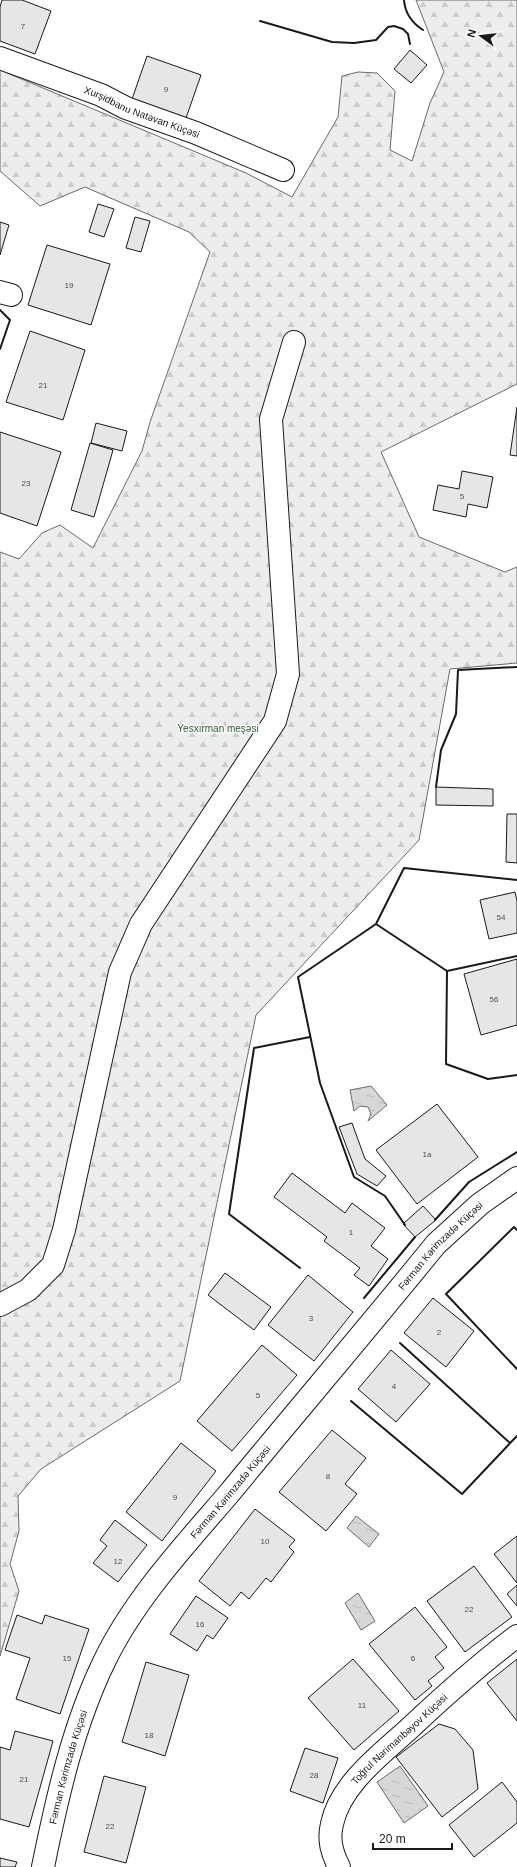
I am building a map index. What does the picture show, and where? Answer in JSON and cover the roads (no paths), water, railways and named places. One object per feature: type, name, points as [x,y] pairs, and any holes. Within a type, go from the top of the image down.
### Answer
[{"type":"street","name":"Xurşidbanu Natəvan Küçəsi","points":[[0,58],[101,95],[126,108],[196,133],[283,170]]},
{"type":"street","points":[[0,1305],[28,1290],[53,1265],[64,1230],[120,972],[141,924],[275,721],[288,674],[270,419],[294,342]]},
{"type":"street","name":"Fərman Kərimzadə Küçəsi","points":[[43,1867],[63,1778],[83,1712],[104,1661],[129,1616],[188,1542],[436,1244],[480,1204],[517,1178]]},
{"type":"street","name":"Toğrul Nərimanbəyov Küçəsi","points":[[340,1867],[331,1850],[332,1824],[343,1797],[363,1771],[454,1687],[517,1636]]},
{"type":"water","points":[[371,1086],[387,1105],[368,1121],[371,1114],[368,1107],[360,1106],[354,1111],[350,1090]]},
{"type":"water","points":[[356,1516],[379,1534],[369,1547],[347,1528]]},
{"type":"water","points":[[358,1593],[375,1621],[361,1630],[345,1603]]},
{"type":"water","points":[[400,1766],[428,1806],[404,1823],[377,1782]]},
{"type":"park label","name":"Yesxırman meşəsi","points":[[218,728]]}]
